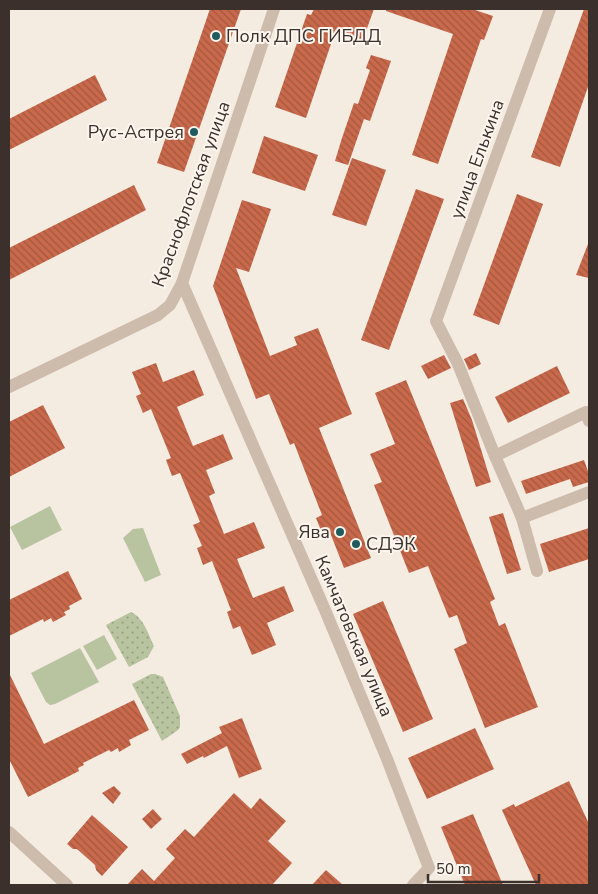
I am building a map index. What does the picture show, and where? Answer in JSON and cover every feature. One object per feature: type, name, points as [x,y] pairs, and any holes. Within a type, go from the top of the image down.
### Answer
[{"type":"street","name":"Краснофлотская улица","points":[[9,387],[158,314],[170,305],[182,283],[274,9]]},
{"type":"street","name":"улица Елькина","points":[[495,456],[458,364],[436,321],[550,9]]},
{"type":"street","name":"Камчатовская улица","points":[[182,283],[325,610],[387,759],[429,868],[413,885]]},
{"type":"street","points":[[537,571],[522,518],[495,456],[586,412],[589,421]]},
{"type":"street","points":[[522,518],[589,492]]},
{"type":"street","points":[[9,832],[67,885]]},
{"type":"green space","points":[[50,506],[62,530],[22,550],[10,527]]},
{"type":"green space","points":[[143,528],[161,575],[145,582],[123,538],[133,529]]},
{"type":"green space","points":[[131,612],[142,622],[154,646],[148,657],[129,667],[106,625]]},
{"type":"green space","points":[[104,635],[117,659],[97,670],[83,646]]},
{"type":"green space","points":[[80,648],[99,682],[50,705],[46,702],[31,673]]},
{"type":"green space","points":[[151,674],[163,677],[180,716],[180,727],[178,730],[162,741],[132,684]]},
{"type":"building","points":[[210,9],[241,9],[184,172],[157,163]]},
{"type":"building","points":[[314,9],[374,9],[362,42],[335,32],[306,118],[275,107],[307,14],[311,15]]},
{"type":"building","points":[[386,9],[472,9],[493,16],[484,40],[481,39],[438,164],[412,155],[453,34],[386,11]]},
{"type":"building","points":[[584,9],[589,9],[589,84],[560,167],[531,157]]},
{"type":"building","points":[[371,55],[391,61],[370,121],[364,119],[348,165],[335,161],[354,103],[358,104],[370,70],[366,68]]},
{"type":"building","points":[[95,75],[107,100],[9,150],[9,119]]},
{"type":"building","points":[[264,136],[318,155],[305,191],[252,173]]},
{"type":"building","points":[[352,158],[386,170],[366,226],[332,215]]},
{"type":"building","points":[[134,185],[146,210],[9,280],[9,248]]},
{"type":"building","points":[[416,189],[444,199],[389,350],[361,340]]},
{"type":"building","points":[[517,194],[543,204],[499,325],[473,315]]},
{"type":"building","points":[[242,200],[271,209],[249,272],[236,268],[270,356],[297,345],[294,337],[318,328],[352,414],[319,428],[371,558],[344,568],[329,530],[322,533],[316,518],[322,515],[294,443],[290,445],[269,394],[256,399],[213,286]]},
{"type":"building","points":[[589,244],[589,278],[576,275]]},
{"type":"building","points":[[476,353],[481,364],[469,370],[464,359]]},
{"type":"building","points":[[444,355],[451,368],[428,379],[421,366]]},
{"type":"building","points":[[156,363],[163,382],[194,370],[204,395],[177,407],[193,446],[223,434],[233,459],[206,470],[215,493],[209,496],[224,534],[254,522],[265,548],[237,559],[253,598],[284,586],[294,611],[267,623],[276,645],[252,655],[240,626],[233,629],[227,612],[231,610],[212,561],[203,565],[197,548],[202,546],[193,525],[200,522],[180,473],[172,476],[166,460],[171,458],[151,409],[143,413],[136,396],[141,394],[132,372]]},
{"type":"building","points":[[557,366],[570,393],[508,423],[495,397]]},
{"type":"building","points":[[406,380],[495,599],[490,602],[499,626],[505,623],[538,707],[485,728],[454,649],[467,643],[457,615],[449,618],[428,566],[409,573],[374,485],[382,482],[370,454],[395,444],[375,393]]},
{"type":"building","points":[[463,399],[472,420],[491,482],[476,487],[450,403]]},
{"type":"building","points":[[43,405],[65,448],[9,477],[9,422]]},
{"type":"building","points":[[584,460],[589,474],[589,482],[573,487],[570,479],[526,494],[521,481]]},
{"type":"building","points":[[503,513],[521,570],[507,574],[489,517]]},
{"type":"building","points":[[589,528],[589,559],[549,572],[540,544]]},
{"type":"building","points":[[68,571],[82,599],[69,606],[70,609],[64,612],[66,615],[53,622],[51,618],[44,622],[43,619],[9,636],[9,600]]},
{"type":"building","points":[[383,601],[433,719],[403,732],[353,614]]},
{"type":"building","points":[[9,673],[44,744],[134,700],[149,730],[129,740],[131,745],[119,752],[118,748],[111,752],[109,750],[83,763],[84,765],[78,768],[79,771],[28,797],[9,759]]},
{"type":"building","points":[[242,718],[262,769],[239,778],[227,746],[204,758],[203,756],[187,764],[181,754],[222,733],[219,727]]},
{"type":"building","points":[[475,728],[494,769],[427,799],[408,758]]},
{"type":"building","points":[[569,781],[589,824],[589,885],[536,885],[502,810],[514,804],[515,807]]},
{"type":"building","points":[[114,786],[121,793],[113,804],[102,793]]},
{"type":"building","points":[[234,793],[251,809],[260,798],[286,821],[268,841],[292,863],[272,885],[127,885],[142,869],[154,881],[175,858],[166,849],[185,829],[194,837]]},
{"type":"building","points":[[153,809],[162,819],[151,829],[142,819]]},
{"type":"building","points":[[473,814],[503,885],[465,885],[441,827]]},
{"type":"building","points":[[92,815],[128,847],[102,876],[96,870],[95,865],[77,849],[73,849],[67,844]]},
{"type":"building","points":[[326,870],[343,885],[312,885]]},
{"type":"place","name":"Полк ДПС ГИБДД","points":[[216,36]]},
{"type":"place","name":"Рус-Астрея","points":[[194,132]]},
{"type":"place","name":"Ява","points":[[340,532]]},
{"type":"place","name":"СДЭК","points":[[356,544]]}]
